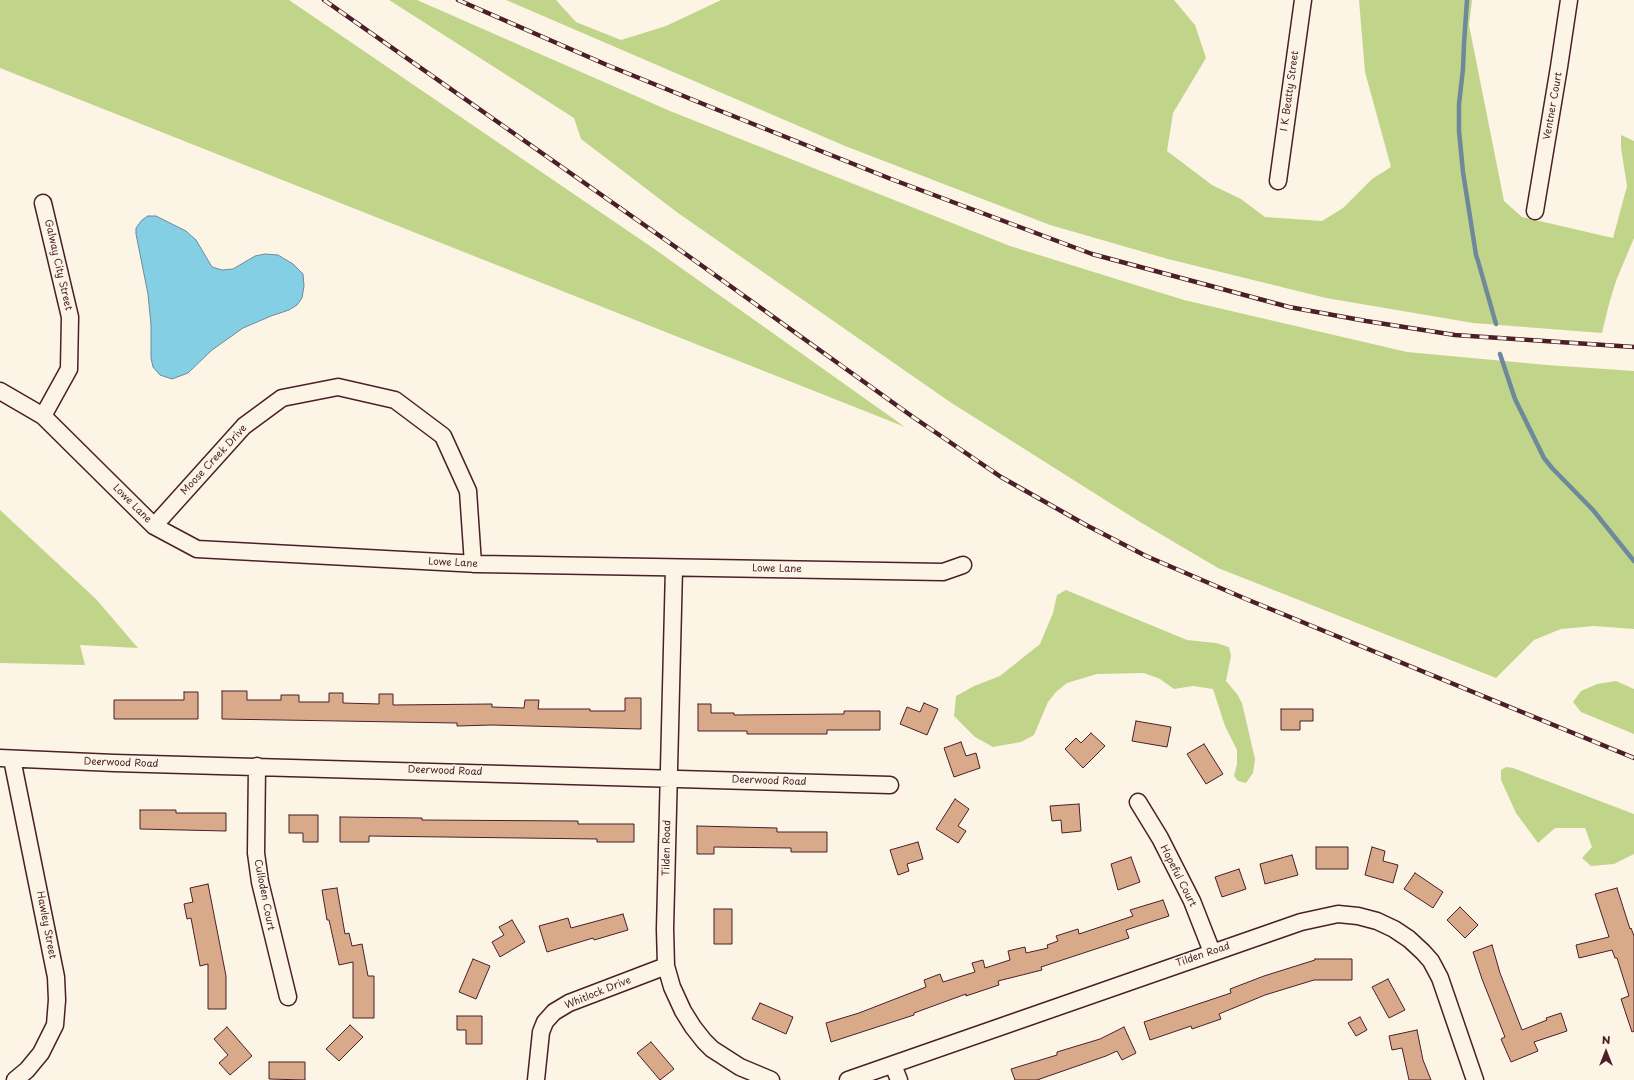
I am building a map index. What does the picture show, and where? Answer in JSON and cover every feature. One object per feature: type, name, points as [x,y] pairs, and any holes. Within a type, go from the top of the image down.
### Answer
[{"type":"street","name":"I K Beatty Street","points":[[1278,181],[1303,0]]},
{"type":"street","name":"Ventner Court","points":[[1535,211],[1560,67],[1569,0]]},
{"type":"street","name":"Galway City Street","points":[[43,203],[70,317],[69,369],[43,416]]},
{"type":"street","name":"Moose Creek Drive","points":[[154,526],[244,426],[282,398],[338,387],[395,400],[443,436],[468,491],[472,564]]},
{"type":"street","name":"Lowe Lane","points":[[0,392],[43,416],[154,526],[197,549],[472,564],[943,572],[963,565]]},
{"type":"street","name":"Tilden Road","points":[[674,568],[665,929],[666,966],[672,987],[683,1011],[704,1041],[712,1049],[740,1067],[771,1080]]},
{"type":"street","name":"Deerwood Road","points":[[6,758],[669,777],[890,785]]},
{"type":"street","name":"Hawley Street","points":[[6,758],[56,977],[57,1000],[55,1025],[41,1053],[15,1080]]},
{"type":"street","name":"Culloden Court","points":[[257,766],[256,853],[260,882],[288,997]]},
{"type":"street","name":"Hopeful Court","points":[[1138,802],[1160,838],[1192,901],[1212,952]]},
{"type":"street","name":"Tilden Road","points":[[848,1080],[1212,952],[1301,922],[1338,914],[1358,916],[1377,921],[1410,939],[1423,952],[1440,978],[1475,1080]]},
{"type":"street","name":"Whitlock Drive","points":[[536,1080],[541,1032],[545,1022],[554,1012],[569,1003],[666,966]]},
{"type":"street","points":[[893,1064],[899,1080]]},
{"type":"green space","points":[[0,0],[289,0],[653,248],[905,427],[0,68]]},
{"type":"green space","points":[[389,0],[417,0],[670,111],[1010,246],[1184,300],[1407,352],[1547,365],[1634,371],[1634,629],[1594,626],[1561,629],[1534,640],[1496,678],[1218,568],[1140,522],[950,402],[678,213],[581,139],[574,118]]},
{"type":"green space","points":[[506,0],[556,0],[576,22],[621,40],[666,26],[721,0],[1174,0],[1195,25],[1206,58],[1173,113],[1167,151],[1212,185],[1241,199],[1265,217],[1322,221],[1343,208],[1372,179],[1391,167],[1365,72],[1359,0],[1472,0],[1469,25],[1504,201],[1522,217],[1613,238],[1627,186],[1621,148],[1621,135],[1634,141],[1634,238],[1616,281],[1602,333],[1473,323],[1326,298],[1168,259],[1050,225],[845,146]]},
{"type":"green space","points":[[0,510],[96,599],[138,648],[80,645],[85,665],[0,663]]},
{"type":"green space","points":[[1066,590],[1187,640],[1216,643],[1229,647],[1231,656],[1226,681],[1237,694],[1242,703],[1255,759],[1253,773],[1246,783],[1238,781],[1234,776],[1237,764],[1237,750],[1225,726],[1213,689],[1193,686],[1174,689],[1160,679],[1144,673],[1097,674],[1067,683],[1056,692],[1048,702],[1034,735],[1021,742],[993,747],[975,737],[954,716],[956,696],[974,686],[1000,676],[1040,644],[1053,613],[1057,595]]},
{"type":"green space","points":[[1616,681],[1634,689],[1634,734],[1581,712],[1573,702],[1581,691],[1597,684]]},
{"type":"green space","points":[[1506,767],[1513,768],[1634,814],[1634,854],[1614,864],[1591,866],[1582,858],[1592,847],[1585,828],[1555,828],[1538,843],[1516,813],[1501,780],[1501,770]]},
{"type":"water","points":[[148,216],[156,216],[186,231],[196,240],[212,267],[222,270],[233,269],[255,256],[265,254],[278,255],[293,264],[303,274],[304,286],[302,298],[297,305],[289,310],[243,328],[212,350],[188,373],[172,379],[160,375],[153,367],[151,358],[151,325],[148,294],[136,234],[136,228],[142,220]]},
{"type":"building","points":[[222,691],[247,691],[247,700],[281,700],[281,695],[299,695],[299,702],[329,702],[329,693],[343,693],[343,703],[379,704],[379,694],[393,694],[393,705],[492,704],[492,707],[524,708],[525,700],[539,700],[538,709],[590,709],[590,711],[625,711],[625,698],[641,698],[641,729],[492,725],[457,726],[457,723],[222,719]]},
{"type":"building","points":[[184,692],[198,692],[198,719],[114,719],[114,700],[184,700]]},
{"type":"building","points":[[924,703],[938,709],[927,735],[900,724],[907,707],[920,712]]},
{"type":"building","points":[[698,704],[711,704],[711,713],[734,713],[734,715],[844,714],[844,711],[880,711],[880,730],[827,730],[827,734],[747,734],[747,731],[698,731]]},
{"type":"building","points":[[1281,709],[1313,709],[1313,721],[1300,721],[1300,730],[1281,730]]},
{"type":"building","points":[[1136,721],[1171,727],[1167,747],[1132,741]]},
{"type":"building","points":[[1091,733],[1105,746],[1083,768],[1065,749],[1076,738],[1081,743]]},
{"type":"building","points":[[961,742],[966,756],[976,753],[980,768],[954,777],[944,748]]},
{"type":"building","points":[[1204,744],[1223,774],[1206,784],[1187,754]]},
{"type":"building","points":[[955,799],[969,809],[958,826],[966,831],[958,843],[936,829]]},
{"type":"building","points":[[1079,804],[1081,831],[1062,833],[1061,820],[1052,821],[1050,806]]},
{"type":"building","points":[[140,810],[176,810],[176,813],[226,813],[226,831],[140,829]]},
{"type":"building","points":[[289,815],[318,815],[318,842],[303,842],[303,833],[289,833]]},
{"type":"building","points":[[340,817],[422,818],[422,820],[578,821],[578,824],[634,824],[634,842],[597,842],[597,839],[369,836],[369,842],[340,842]]},
{"type":"building","points":[[697,826],[777,828],[777,832],[827,832],[827,852],[791,852],[791,848],[714,847],[714,854],[697,854]]},
{"type":"building","points":[[918,842],[923,859],[907,864],[909,871],[898,875],[890,850]]},
{"type":"building","points":[[1316,847],[1348,847],[1348,869],[1316,869]]},
{"type":"building","points":[[1372,847],[1385,851],[1383,861],[1398,865],[1393,883],[1365,875]]},
{"type":"building","points":[[1292,855],[1298,875],[1265,884],[1260,864]]},
{"type":"building","points":[[1131,857],[1140,882],[1118,890],[1111,864]]},
{"type":"building","points":[[1239,869],[1246,889],[1222,897],[1215,877]]},
{"type":"building","points":[[1415,873],[1443,892],[1433,908],[1404,889]]},
{"type":"building","points":[[208,884],[226,976],[226,1009],[208,1009],[208,964],[200,966],[191,918],[187,919],[184,904],[193,902],[190,888]]},
{"type":"building","points":[[337,888],[345,934],[349,933],[352,946],[362,944],[368,976],[374,976],[374,1018],[353,1018],[353,962],[339,965],[329,920],[327,920],[322,890]]},
{"type":"building","points":[[1617,888],[1630,929],[1631,928],[1634,936],[1634,1031],[1632,1032],[1621,999],[1629,996],[1617,958],[1615,958],[1612,950],[1579,958],[1576,945],[1609,937],[1595,894]]},
{"type":"building","points":[[1163,900],[1169,916],[1126,930],[1129,938],[1041,967],[1042,970],[998,981],[999,985],[966,996],[966,994],[914,1013],[914,1015],[831,1042],[826,1023],[859,1013],[926,987],[924,980],[940,974],[943,982],[975,972],[972,963],[983,960],[985,968],[1010,960],[1008,951],[1025,947],[1026,953],[1048,948],[1047,945],[1058,941],[1056,936],[1078,929],[1079,934],[1133,916],[1130,910]]},
{"type":"building","points":[[1460,907],[1478,925],[1465,938],[1447,920]]},
{"type":"building","points":[[714,909],[732,909],[732,944],[714,944]]},
{"type":"building","points":[[623,914],[628,930],[594,940],[593,938],[547,952],[539,926],[568,918],[571,928]]},
{"type":"building","points":[[512,920],[525,942],[500,957],[492,942],[504,935],[499,927]]},
{"type":"building","points":[[1492,945],[1500,973],[1522,1030],[1547,1020],[1546,1018],[1561,1013],[1567,1031],[1534,1042],[1538,1051],[1511,1062],[1501,1039],[1505,1037],[1473,952]]},
{"type":"building","points":[[473,959],[490,966],[476,999],[459,992]]},
{"type":"building","points":[[1315,959],[1352,959],[1352,980],[1314,980],[1265,995],[1219,1014],[1221,1019],[1192,1029],[1191,1026],[1150,1040],[1144,1022],[1231,993],[1230,989]]},
{"type":"building","points":[[1388,979],[1405,1010],[1389,1018],[1372,987]]},
{"type":"building","points":[[760,1003],[793,1017],[786,1034],[752,1019]]},
{"type":"building","points":[[457,1016],[482,1016],[482,1044],[466,1044],[466,1030],[457,1030]]},
{"type":"building","points":[[1360,1017],[1367,1030],[1356,1036],[1348,1023]]},
{"type":"building","points":[[350,1025],[363,1037],[339,1061],[326,1049]]},
{"type":"building","points":[[227,1027],[252,1056],[230,1075],[219,1063],[228,1055],[214,1039]]},
{"type":"building","points":[[1124,1027],[1136,1053],[1122,1060],[1117,1051],[1037,1080],[1015,1080],[1011,1069],[1057,1055],[1057,1052],[1100,1039]]},
{"type":"building","points":[[1417,1030],[1423,1060],[1431,1080],[1409,1080],[1402,1048],[1392,1050],[1389,1036]]},
{"type":"building","points":[[651,1042],[674,1069],[660,1080],[637,1053]]},
{"type":"building","points":[[269,1062],[305,1062],[305,1080],[269,1079]]},
{"type":"waterway","points":[[1467,0],[1463,69],[1459,104],[1459,131],[1463,172],[1476,255],[1496,324]]},
{"type":"waterway","points":[[1500,354],[1515,399],[1544,458],[1593,510],[1634,561]]},
{"type":"railway","points":[[324,0],[687,255],[913,417],[1001,477],[1086,525],[1146,556],[1246,599],[1634,758]]},
{"type":"railway","points":[[458,0],[607,65],[718,110],[891,179],[1092,254],[1289,307],[1366,321],[1455,335],[1634,347]]}]
